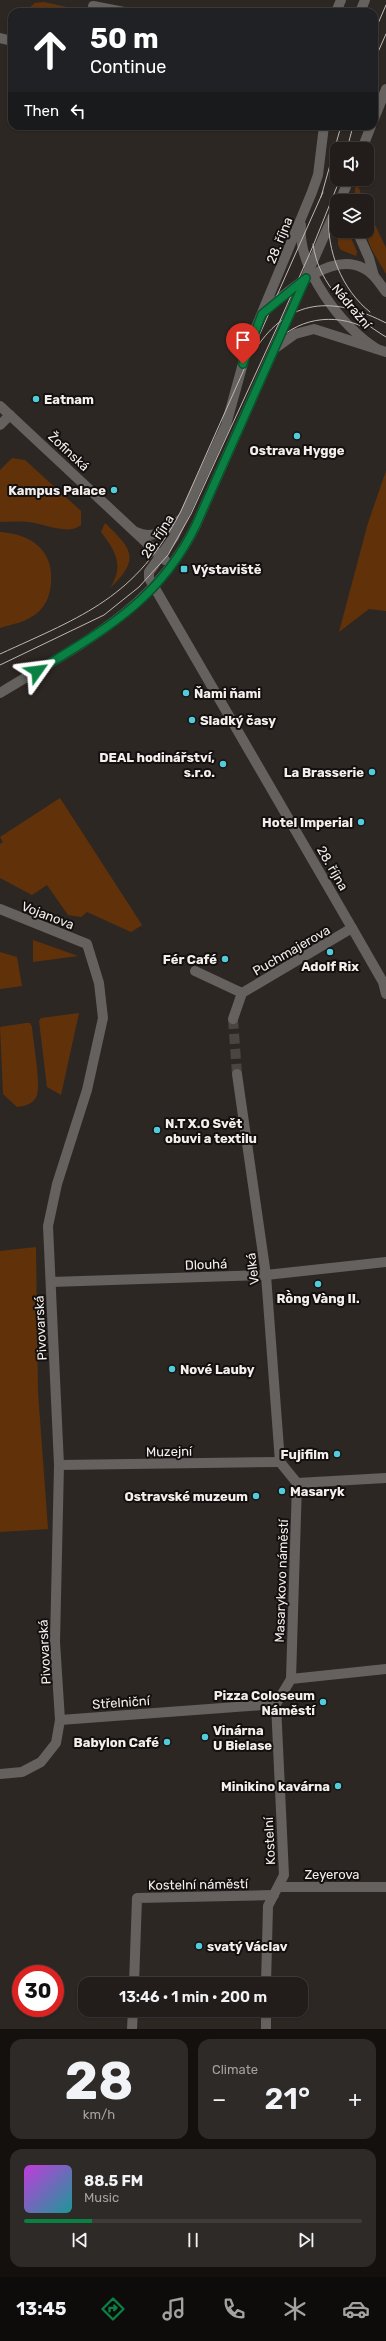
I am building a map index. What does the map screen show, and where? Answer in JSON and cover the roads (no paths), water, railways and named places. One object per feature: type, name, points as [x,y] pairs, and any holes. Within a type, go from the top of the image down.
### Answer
[{"type":"street","points":[[93,6],[103,8]]},
{"type":"street","points":[[378,106],[381,96]]},
{"type":"street","name":"28. října","points":[[324,130],[318,175],[303,215],[247,349],[227,421],[184,516],[161,556],[149,572],[153,587],[248,746],[384,982],[386,994]]},
{"type":"street","points":[[365,142],[369,130]]},
{"type":"street","name":"Nádražní","points":[[303,215],[301,234],[310,273],[344,320],[359,336],[381,350]]},
{"type":"street","points":[[0,693],[111,626],[153,587],[172,566],[196,525],[310,273],[330,224]]},
{"type":"street","name":"Nádražní","points":[[360,238],[369,258],[374,276]]},
{"type":"street","name":"Nádražní","points":[[262,314],[310,273],[347,265],[362,267],[374,276],[386,292]]},
{"type":"street","name":"Nádražní","points":[[274,350],[285,339],[295,334],[314,329],[381,350]]},
{"type":"street","name":"Žofinská","points":[[0,406],[172,566]]},
{"type":"street","points":[[0,425],[10,415]]},
{"type":"street","points":[[133,530],[145,535],[157,534],[174,526],[184,516]]},
{"type":"street","name":"Vojanova","points":[[0,910],[87,944]]},
{"type":"street","name":"Puchmajerova","points":[[242,993],[352,928]]},
{"type":"street","name":"Pivovarská","points":[[60,1720],[55,1642],[59,1465],[48,1226],[57,1184],[87,1090],[103,1018],[99,983],[87,944]]},
{"type":"street","points":[[195,971],[242,993],[233,1019]]},
{"type":"street","name":"Velká","points":[[237,1074],[266,1275],[280,1462]]},
{"type":"street","name":"Dlouhá","points":[[51,1282],[266,1275],[386,1262]]},
{"type":"street","points":[[280,1462],[298,1483],[386,1478]]},
{"type":"street","name":"Muzejní","points":[[59,1465],[280,1462]]},
{"type":"street","name":"Masarykovo náměstí","points":[[276,1704],[291,1679],[298,1483]]},
{"type":"street","points":[[291,1679],[386,1669]]},
{"type":"street","name":"Střelniční","points":[[60,1720],[276,1704]]},
{"type":"street","name":"Kostelní","points":[[266,1977],[268,1906],[284,1875],[276,1704]]},
{"type":"street","points":[[0,1774],[22,1772],[41,1762],[56,1743],[60,1720]]},
{"type":"street","name":"Zeyerova","points":[[276,1891],[386,1887]]},
{"type":"street","name":"Kostelní náměstí","points":[[134,1977],[137,1898],[276,1891]]},
{"type":"street","points":[[132,2029],[133,2017]]},
{"type":"street","points":[[266,2017],[266,2029]]},
{"type":"tunnel","points":[[233,1019],[237,1074]]},
{"type":"tram line","points":[[378,24],[386,5]]},
{"type":"tram line","points":[[378,52],[386,34]]},
{"type":"tram line","points":[[321,197],[340,130]]},
{"type":"tram line","points":[[349,142],[352,130]]},
{"type":"tram line","points":[[0,665],[104,615],[139,587],[168,555],[191,514],[279,323],[337,186]]},
{"type":"tram line","points":[[0,654],[82,615],[105,600],[126,584],[145,565],[164,541],[181,511],[323,192]]},
{"type":"tram line","points":[[329,215],[330,242],[338,268],[351,292],[370,312]]},
{"type":"tram line","points":[[313,244],[316,259],[322,273],[339,298],[361,320],[386,337]]},
{"type":"tram line","points":[[259,344],[272,328],[286,317],[301,310],[317,306],[334,306],[351,309],[386,323]]},
{"type":"tram line","points":[[272,346],[292,329],[316,320],[341,320],[366,328]]},
{"type":"place","name":"Eatnam","points":[[36,399]]},
{"type":"place","name":"Ostrava Hygge","points":[[297,436]]},
{"type":"place","name":"Kampus Palace","points":[[114,490]]},
{"type":"place","name":"Výstaviště","points":[[184,569]]},
{"type":"place","name":"Ňami ňami","points":[[186,693]]},
{"type":"place","name":"Sladký časy","points":[[192,720]]},
{"type":"place","name":"DEAL hodinářství, s.r.o.","points":[[223,764]]},
{"type":"place","name":"La Brasserie","points":[[372,772]]},
{"type":"place","name":"Hotel Imperial","points":[[361,822]]},
{"type":"place","name":"Adolf Rix","points":[[330,952]]},
{"type":"place","name":"Fér Café","points":[[225,959]]},
{"type":"place","name":"N.T X.O Svět obuvi a textilu","points":[[157,1130]]},
{"type":"place","name":"Rồng Vàng II.","points":[[318,1284]]},
{"type":"place","name":"Nové Lauby","points":[[172,1369]]},
{"type":"place","name":"Fujifilm","points":[[337,1454]]},
{"type":"place","name":"Masaryk","points":[[282,1491]]},
{"type":"place","name":"Ostravské muzeum","points":[[256,1496]]},
{"type":"place","name":"Pizza Coloseum Náměstí","points":[[323,1702]]},
{"type":"place","name":"Vinárna U Bielase","points":[[205,1737]]},
{"type":"place","name":"Babylon Café","points":[[167,1742]]},
{"type":"place","name":"Minikino kavárna","points":[[338,1786]]},
{"type":"place","name":"svatý Václav","points":[[199,1946]]}]
